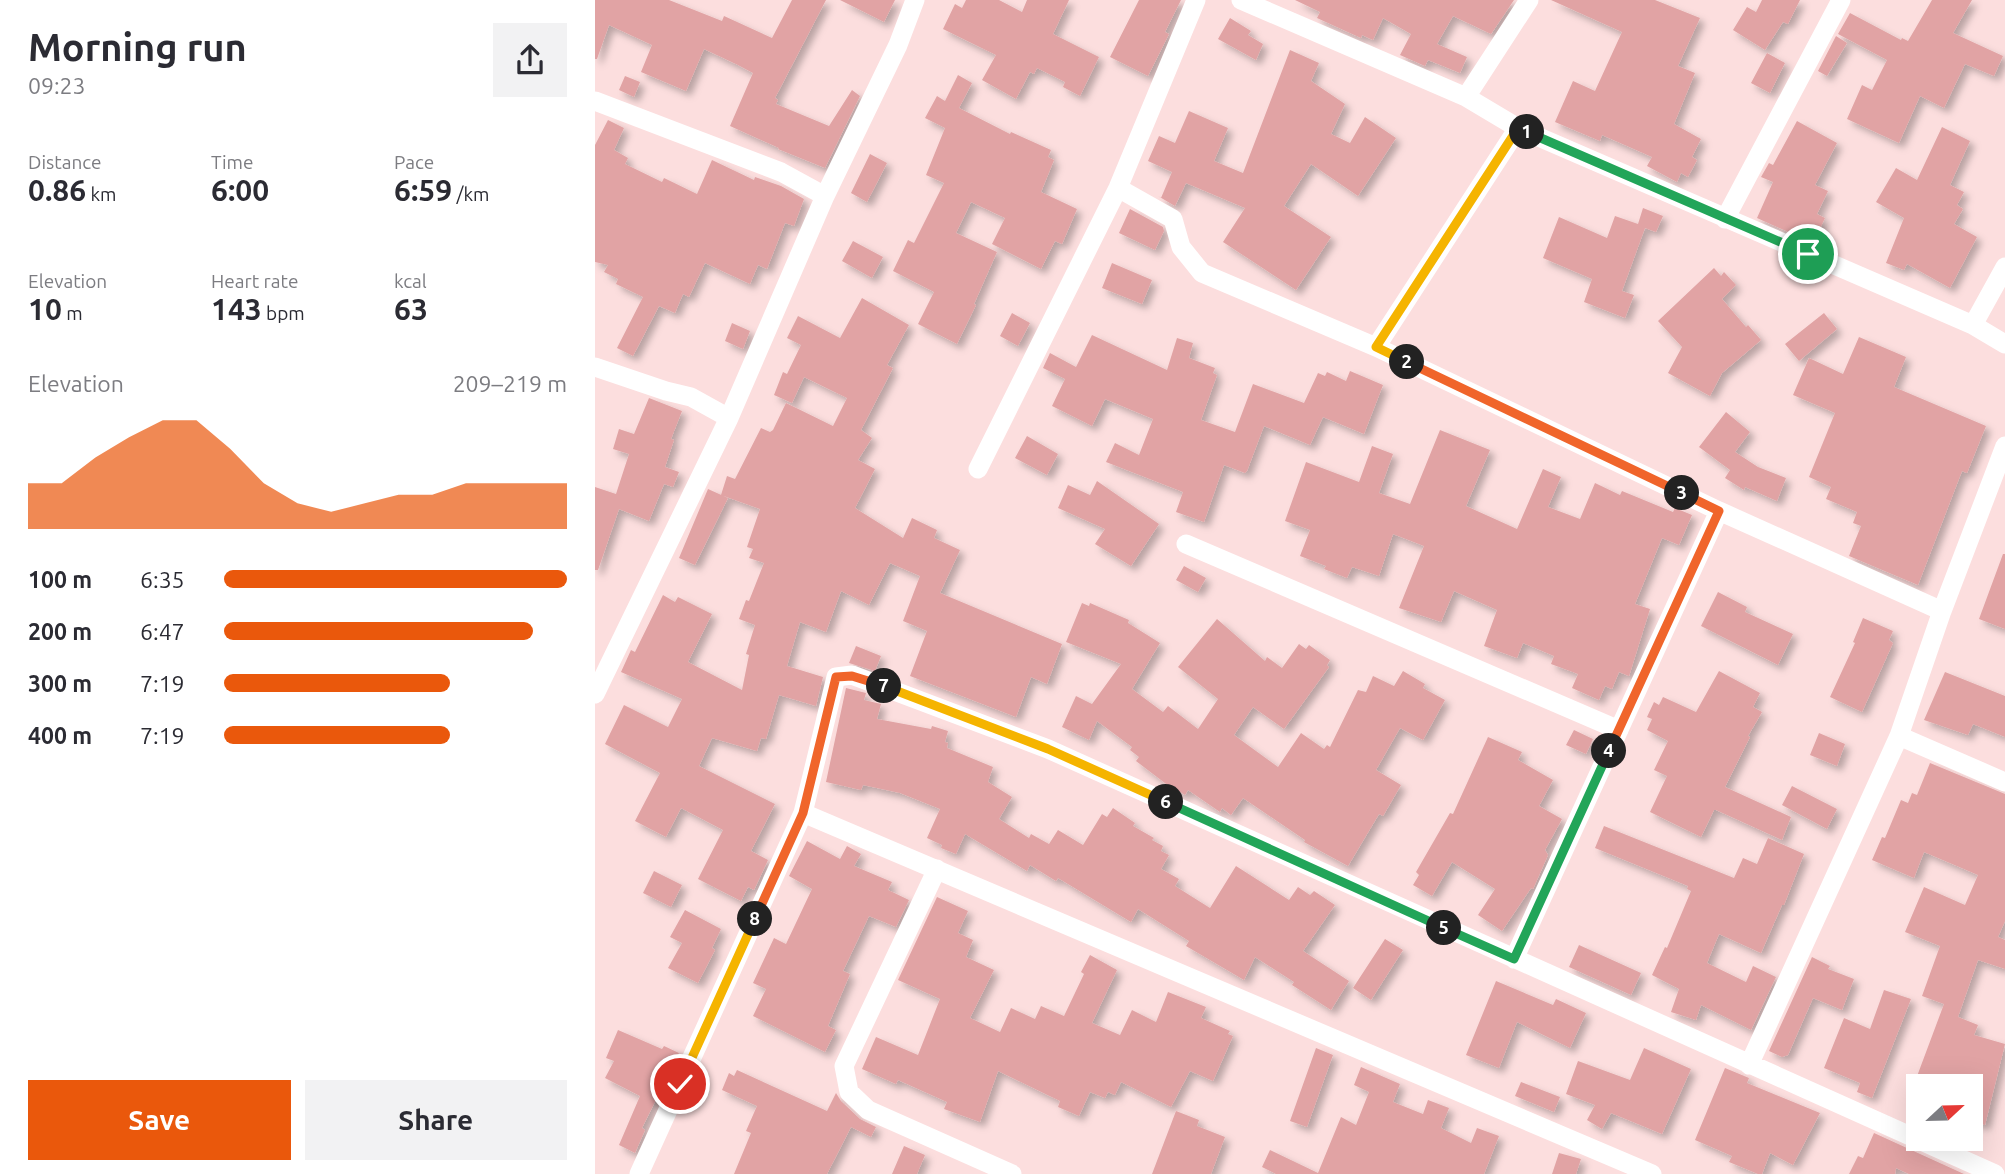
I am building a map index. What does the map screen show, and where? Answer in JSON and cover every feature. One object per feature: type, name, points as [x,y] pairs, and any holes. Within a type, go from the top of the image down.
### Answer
[{"type":"street","points":[[595,694],[729,418],[825,196],[898,46],[915,0]]},
{"type":"street","points":[[978,469],[1118,188],[1196,0]]},
{"type":"street","points":[[1466,96],[1529,0]]},
{"type":"street","points":[[1725,219],[1841,0]]},
{"type":"street","points":[[1250,2],[1466,96],[1518,128],[1973,325],[2005,344]]},
{"type":"street","points":[[595,100],[781,172],[825,196]]},
{"type":"street","points":[[1376,347],[1518,128]]},
{"type":"street","points":[[1118,188],[1173,219],[1181,247],[1202,274],[1376,347],[1719,511],[1943,611]]},
{"type":"street","points":[[1973,325],[2005,267]]},
{"type":"street","points":[[595,367],[691,397],[729,418]]},
{"type":"street","points":[[1749,1065],[1899,736],[2005,446]]},
{"type":"street","points":[[1514,959],[1719,511]]},
{"type":"street","points":[[1186,544],[1619,730]]},
{"type":"street","points":[[639,1174],[803,813],[836,677],[852,676],[1048,749],[1995,1174]]},
{"type":"street","points":[[1899,736],[2005,782]]},
{"type":"street","points":[[803,813],[1652,1174]]},
{"type":"street","points":[[937,869],[844,1066],[849,1092],[868,1110],[1012,1174]]},
{"type":"building","points":[[595,0],[669,0],[722,21],[724,16],[772,38],[792,0],[826,0],[775,98],[778,100],[776,104],[829,126],[852,90],[860,96],[825,168],[730,126],[753,73],[738,65],[704,49],[686,91],[641,72],[652,45],[609,25],[595,59]]},
{"type":"building","points":[[840,0],[895,0],[884,22]]},
{"type":"building","points":[[966,0],[999,0],[1022,12],[1027,0],[1069,0],[1053,34],[1099,57],[1080,96],[1063,87],[1065,82],[1037,68],[1034,74],[1030,72],[1016,99],[982,80],[996,55],[943,29],[955,4],[962,8]]},
{"type":"building","points":[[1139,0],[1181,0],[1165,32],[1169,34],[1148,76],[1110,57]]},
{"type":"building","points":[[1295,0],[1514,0],[1491,34],[1453,16],[1437,44],[1467,57],[1460,73],[1428,60],[1425,66],[1400,55],[1411,34],[1383,18],[1373,40],[1362,35],[1361,38],[1317,18],[1320,12]]},
{"type":"building","points":[[1551,0],[1655,0],[1700,18],[1678,66],[1695,73],[1674,124],[1701,139],[1692,157],[1697,160],[1688,177],[1681,173],[1677,182],[1647,166],[1652,157],[1602,135],[1600,141],[1555,122],[1573,81],[1595,91],[1622,32]]},
{"type":"building","points":[[1762,0],[1800,0],[1788,24],[1783,22],[1765,50],[1733,30],[1747,7],[1756,12]]},
{"type":"building","points":[[1932,0],[1972,0],[1953,33],[2003,56],[1994,76],[1965,64],[1944,108],[1920,96],[1899,143],[1847,119],[1862,85],[1872,90],[1887,60],[1838,34],[1850,13],[1901,40],[1902,38],[1908,41]]},
{"type":"building","points":[[1230,18],[1251,31],[1248,35],[1263,44],[1256,60],[1218,39]]},
{"type":"building","points":[[1836,36],[1847,43],[1827,76],[1818,71]]},
{"type":"building","points":[[1290,50],[1319,63],[1311,81],[1345,104],[1331,134],[1350,143],[1365,117],[1396,138],[1358,196],[1311,164],[1284,206],[1331,237],[1296,290],[1223,242],[1245,208],[1186,183],[1175,206],[1161,198],[1172,172],[1148,161],[1159,136],[1175,143],[1189,111],[1228,128],[1214,161],[1243,173]]},
{"type":"building","points":[[1767,53],[1785,63],[1770,93],[1751,83]]},
{"type":"building","points":[[958,75],[972,83],[959,108],[1010,134],[1011,132],[1051,150],[1048,157],[1054,160],[1041,192],[1077,209],[1062,244],[1055,241],[1041,269],[992,244],[1005,218],[971,202],[956,233],[997,252],[957,344],[918,324],[934,292],[893,271],[908,240],[914,243],[944,183],[926,175],[945,128],[925,118],[937,96],[945,101]]},
{"type":"building","points":[[625,76],[640,82],[634,97],[619,90]]},
{"type":"building","points":[[608,120],[624,128],[614,150],[628,158],[625,164],[662,182],[664,178],[697,194],[712,160],[754,180],[755,177],[781,186],[804,199],[794,226],[785,223],[767,269],[758,265],[750,284],[705,263],[689,297],[683,294],[675,313],[659,306],[633,356],[617,348],[643,297],[616,284],[618,279],[604,272],[608,265],[595,262],[595,145]]},
{"type":"building","points":[[1797,121],[1837,143],[1815,185],[1828,191],[1817,214],[1825,218],[1813,243],[1757,218],[1773,182],[1761,177],[1769,163],[1773,165]]},
{"type":"building","points":[[1942,127],[1970,141],[1950,185],[1964,192],[1957,205],[1963,209],[1954,224],[1977,237],[1950,288],[1907,264],[1904,270],[1886,263],[1904,218],[1876,202],[1896,168],[1917,180]]},
{"type":"building","points":[[870,154],[887,163],[867,202],[851,193]]},
{"type":"building","points":[[1643,208],[1663,216],[1656,232],[1645,228],[1622,291],[1634,295],[1625,318],[1584,302],[1592,279],[1543,258],[1559,217],[1607,238],[1615,216],[1638,224]]},
{"type":"building","points":[[1130,209],[1163,227],[1164,231],[1155,250],[1119,233]]},
{"type":"building","points":[[853,241],[883,257],[872,278],[842,261]]},
{"type":"building","points":[[1112,263],[1152,280],[1142,304],[1102,288]]},
{"type":"building","points":[[1714,268],[1721,276],[1724,272],[1736,285],[1722,299],[1761,340],[1722,373],[1710,396],[1668,373],[1682,347],[1658,321]]},
{"type":"building","points":[[862,298],[909,325],[887,365],[893,368],[861,430],[872,438],[858,460],[875,469],[855,508],[903,538],[912,518],[937,530],[934,538],[960,550],[940,593],[1062,644],[1047,684],[1031,677],[1016,717],[910,676],[927,631],[903,621],[920,576],[890,563],[869,605],[841,591],[826,632],[800,622],[787,666],[823,677],[816,706],[779,695],[766,739],[761,738],[757,751],[712,738],[699,766],[775,804],[751,851],[768,860],[754,890],[748,887],[741,901],[698,879],[723,830],[681,808],[666,837],[635,821],[660,773],[605,744],[624,705],[668,727],[682,699],[621,672],[631,650],[635,652],[663,595],[675,602],[678,597],[712,614],[688,662],[742,690],[749,655],[746,654],[755,625],[739,619],[764,563],[749,558],[753,549],[747,547],[760,509],[721,495],[727,476],[735,479],[761,428],[770,432],[773,430],[786,403],[833,426],[847,398],[804,377],[792,403],[774,395],[783,372],[787,374],[801,345],[787,338],[798,316],[840,338]]},
{"type":"building","points":[[1012,313],[1030,323],[1018,346],[1000,336]]},
{"type":"building","points":[[1824,313],[1837,329],[1799,361],[1785,344]]},
{"type":"building","points":[[732,323],[750,331],[743,349],[725,341]]},
{"type":"building","points":[[1092,335],[1167,370],[1177,338],[1193,343],[1189,358],[1215,368],[1213,373],[1217,375],[1201,420],[1235,432],[1253,384],[1304,403],[1318,373],[1325,376],[1327,372],[1346,381],[1350,371],[1383,385],[1364,434],[1323,417],[1310,445],[1264,426],[1245,473],[1224,465],[1204,522],[1176,512],[1183,492],[1106,462],[1115,443],[1139,455],[1153,419],[1105,399],[1092,426],[1052,406],[1065,379],[1043,368],[1050,353],[1076,367]]},
{"type":"building","points":[[1859,337],[1906,357],[1894,387],[1986,426],[1967,473],[1962,471],[1918,585],[1849,556],[1861,526],[1853,523],[1857,512],[1826,499],[1831,487],[1809,477],[1835,413],[1793,395],[1809,358],[1843,374]]},
{"type":"building","points":[[649,398],[682,411],[671,439],[674,440],[665,467],[679,472],[673,487],[664,484],[649,521],[619,509],[598,570],[595,570],[595,487],[616,494],[629,454],[613,449],[619,429],[634,434]]},
{"type":"building","points":[[1726,412],[1750,432],[1735,452],[1758,467],[1786,478],[1777,501],[1745,487],[1744,490],[1725,478],[1730,470],[1699,447]]},
{"type":"building","points":[[1440,430],[1490,450],[1466,506],[1517,529],[1543,469],[1561,477],[1548,507],[1580,519],[1595,483],[1620,495],[1622,491],[1673,512],[1675,508],[1692,515],[1679,545],[1662,538],[1635,604],[1650,609],[1629,676],[1619,672],[1612,689],[1605,686],[1599,700],[1572,688],[1578,674],[1551,664],[1554,656],[1523,643],[1517,658],[1484,646],[1497,610],[1454,591],[1441,622],[1399,608],[1424,546],[1393,534],[1379,576],[1352,567],[1347,578],[1300,556],[1310,530],[1285,521],[1306,462],[1359,482],[1372,446],[1393,454],[1379,493],[1410,504]]},
{"type":"building","points":[[1027,436],[1058,454],[1047,475],[1015,458]]},
{"type":"building","points":[[1097,481],[1159,524],[1131,566],[1095,544],[1105,529],[1058,508],[1068,485],[1090,495]]},
{"type":"building","points":[[708,489],[728,498],[695,565],[679,558]]},
{"type":"building","points":[[2005,554],[2005,629],[1979,619]]},
{"type":"building","points":[[1184,566],[1206,578],[1198,592],[1176,580]]},
{"type":"building","points":[[1718,592],[1747,607],[1745,612],[1793,634],[1778,665],[1701,626]]},
{"type":"building","points":[[1082,603],[1089,606],[1090,603],[1129,620],[1128,623],[1160,643],[1132,689],[1163,712],[1168,706],[1198,729],[1218,699],[1178,667],[1217,619],[1265,661],[1267,657],[1282,668],[1299,644],[1306,649],[1309,645],[1330,660],[1327,665],[1329,667],[1284,729],[1253,707],[1234,735],[1278,767],[1301,733],[1324,749],[1327,745],[1330,747],[1358,690],[1366,692],[1373,676],[1394,686],[1403,671],[1425,684],[1423,688],[1445,700],[1423,740],[1400,728],[1376,770],[1401,785],[1383,816],[1379,814],[1348,866],[1304,842],[1305,840],[1243,798],[1231,815],[1222,808],[1220,812],[1188,790],[1185,795],[1179,791],[1178,793],[1136,761],[1139,757],[1130,750],[1132,747],[1097,721],[1089,740],[1062,727],[1076,696],[1092,704],[1121,664],[1066,642]]},
{"type":"building","points":[[1863,618],[1893,631],[1889,640],[1893,643],[1862,712],[1830,697],[1855,643],[1853,642]]},
{"type":"building","points":[[856,646],[881,656],[875,671],[849,663]]},
{"type":"building","points":[[1719,671],[1760,693],[1753,707],[1762,712],[1725,787],[1791,817],[1782,840],[1716,810],[1701,837],[1650,812],[1667,776],[1654,770],[1668,741],[1647,730],[1652,719],[1647,717],[1654,702],[1659,705],[1663,697],[1696,712]]},
{"type":"building","points":[[1945,672],[2005,696],[2005,737],[1973,724],[1968,735],[1924,720]]},
{"type":"building","points":[[846,688],[866,693],[864,700],[881,704],[877,719],[931,729],[932,726],[948,731],[945,742],[948,743],[947,748],[993,767],[988,782],[1012,797],[999,819],[1029,838],[1031,834],[1049,844],[1058,830],[1083,845],[1102,814],[1107,817],[1113,808],[1135,823],[1133,826],[1163,846],[1161,851],[1169,855],[1161,869],[1179,879],[1175,886],[1210,908],[1236,866],[1289,900],[1298,887],[1310,895],[1314,891],[1335,905],[1303,951],[1349,981],[1331,1010],[1255,957],[1244,980],[1186,946],[1189,941],[1138,909],[1131,922],[1058,878],[1056,881],[1030,865],[1027,871],[965,834],[956,854],[941,848],[942,845],[927,838],[940,809],[900,793],[863,785],[861,790],[826,782]]},
{"type":"building","points":[[1574,730],[1593,739],[1586,754],[1566,745]]},
{"type":"building","points":[[1819,733],[1845,744],[1837,766],[1810,755]]},
{"type":"building","points":[[1488,737],[1522,752],[1518,760],[1553,780],[1539,806],[1562,819],[1545,850],[1548,855],[1533,889],[1531,888],[1502,931],[1478,915],[1495,889],[1452,862],[1432,896],[1413,885],[1419,875],[1416,872],[1450,813],[1453,814]]},
{"type":"building","points":[[1930,763],[2005,794],[2005,921],[1998,937],[2005,940],[2005,969],[1978,960],[1958,1017],[1978,1025],[1974,1035],[2005,1044],[1985,1125],[1983,1074],[1918,1074],[1944,1004],[1922,996],[1940,946],[1905,932],[1924,887],[1965,905],[1978,875],[1924,852],[1914,878],[1872,860],[1882,837],[1885,838],[1901,800],[1908,803],[1912,793],[1917,795]]},
{"type":"building","points":[[1792,786],[1837,809],[1827,829],[1782,805]]},
{"type":"building","points":[[1604,826],[1734,878],[1743,858],[1757,864],[1768,838],[1804,854],[1761,953],[1719,934],[1707,963],[1746,982],[1753,966],[1776,977],[1751,1030],[1701,1005],[1696,1020],[1671,1012],[1679,989],[1652,975],[1665,947],[1667,948],[1691,891],[1687,889],[1688,886],[1595,848]]},
{"type":"building","points":[[807,841],[840,859],[847,846],[861,854],[854,866],[892,882],[888,890],[909,900],[896,927],[869,916],[843,971],[850,974],[828,1026],[836,1030],[825,1052],[753,1016],[766,989],[753,983],[774,938],[786,944],[812,889],[789,876]]},
{"type":"building","points":[[654,871],[682,885],[671,907],[643,893]]},
{"type":"building","points":[[937,897],[968,911],[958,933],[973,940],[966,957],[994,970],[970,1018],[1000,1032],[1011,1008],[1035,1019],[1041,1006],[1064,1016],[1090,955],[1117,970],[1092,1023],[1120,1035],[1132,1010],[1156,1022],[1168,992],[1206,1007],[1201,1018],[1230,1031],[1228,1034],[1233,1036],[1213,1081],[1190,1071],[1171,1107],[1121,1082],[1115,1095],[1108,1092],[1105,1098],[1090,1092],[1079,1116],[1058,1107],[1060,1101],[998,1071],[980,1122],[944,1109],[947,1102],[898,1080],[896,1084],[862,1069],[876,1037],[918,1055],[940,999],[898,980]]},
{"type":"building","points":[[685,910],[721,929],[712,948],[715,950],[698,983],[668,968],[682,943],[670,937]]},
{"type":"building","points":[[1385,939],[1403,950],[1371,1000],[1353,988]]},
{"type":"building","points":[[1579,945],[1641,973],[1631,995],[1569,967]]},
{"type":"building","points":[[1812,957],[1830,966],[1828,969],[1854,979],[1842,1010],[1813,998],[1788,1055],[1782,1057],[1769,1051]]},
{"type":"building","points":[[1496,981],[1553,1005],[1556,999],[1586,1013],[1570,1048],[1517,1022],[1499,1068],[1466,1055]]},
{"type":"building","points":[[1884,990],[1911,999],[1872,1098],[1857,1092],[1860,1083],[1824,1068],[1844,1018],[1870,1029]]},
{"type":"building","points":[[618,1030],[662,1049],[664,1046],[679,1053],[642,1128],[645,1130],[635,1153],[619,1145],[640,1096],[605,1078],[614,1061],[606,1058]]},
{"type":"building","points":[[1316,1048],[1333,1055],[1307,1127],[1290,1121]]},
{"type":"building","points":[[1644,1048],[1691,1069],[1662,1134],[1611,1113],[1602,1129],[1587,1120],[1595,1105],[1566,1094],[1578,1061],[1630,1080]]},
{"type":"building","points":[[1361,1067],[1400,1084],[1393,1102],[1423,1114],[1428,1100],[1449,1108],[1441,1128],[1471,1143],[1477,1128],[1499,1136],[1484,1174],[1276,1174],[1262,1167],[1270,1150],[1318,1173],[1341,1117],[1356,1125],[1369,1092],[1354,1085]]},
{"type":"building","points":[[1725,1068],[1749,1078],[1747,1083],[1820,1113],[1793,1165],[1770,1153],[1762,1174],[1758,1174],[1729,1162],[1732,1156],[1695,1140]]},
{"type":"building","points":[[737,1070],[827,1111],[836,1093],[860,1119],[876,1127],[871,1137],[851,1127],[827,1174],[734,1174],[751,1133],[746,1131],[757,1106],[722,1090],[729,1073],[734,1076]]},
{"type":"building","points":[[1521,1082],[1560,1097],[1554,1112],[1515,1096]]},
{"type":"building","points":[[1176,1111],[1199,1120],[1197,1126],[1225,1137],[1211,1174],[1152,1174]]},
{"type":"building","points":[[1874,1133],[1906,1148],[1906,1152],[1916,1152],[1964,1174],[1909,1174],[1896,1168],[1895,1174],[1849,1174],[1858,1156],[1863,1158]]},
{"type":"building","points":[[904,1146],[925,1155],[917,1174],[892,1174]]},
{"type":"building","points":[[1559,1153],[1581,1159],[1576,1174],[1552,1174]]},
{"type":"route","points":[[680,1084],[803,813],[836,677],[865,679],[1048,749],[1514,959],[1719,511],[1376,347],[1518,128],[1808,254]]}]
